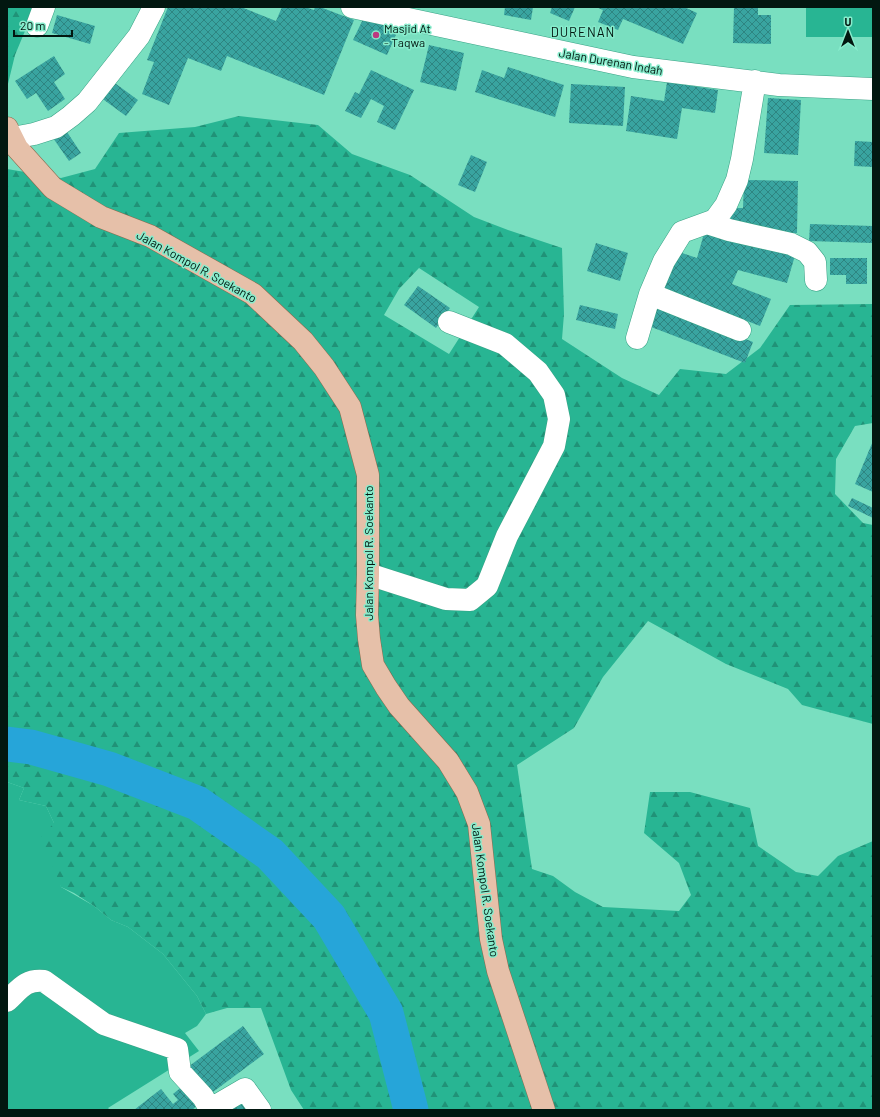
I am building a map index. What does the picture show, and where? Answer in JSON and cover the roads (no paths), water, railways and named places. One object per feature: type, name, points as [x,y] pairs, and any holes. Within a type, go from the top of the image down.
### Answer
[{"type":"main road","name":"Jalan Kompol R. Soekanto","points":[[9,135],[17,148],[53,188],[101,217],[150,236],[254,294],[303,341],[324,367],[350,407],[368,475],[367,615],[373,665],[399,706],[448,761],[467,792],[474,809],[479,824],[492,946],[505,993],[544,1110]]},
{"type":"street","points":[[9,135],[34,134],[56,127],[82,107],[139,36],[154,7]]},
{"type":"street","name":"Jalan Durenan Indah","points":[[352,7],[410,13],[633,67],[779,85],[873,89]]},
{"type":"street","points":[[637,338],[650,294],[664,261],[682,232],[715,220],[726,205],[737,180],[746,141],[755,81]]},
{"type":"street","points":[[707,223],[729,230],[791,244],[807,252],[815,262],[816,280]]},
{"type":"street","points":[[650,294],[740,330]]},
{"type":"street","points":[[368,574],[446,599],[470,600],[487,586],[507,536],[554,446],[559,419],[554,395],[538,372],[505,344],[449,322]]},
{"type":"street","points":[[7,1001],[24,984],[34,980],[44,981],[104,1024],[177,1049],[180,1072],[203,1097],[209,1110],[245,1089],[260,1110]]},
{"type":"waterway","points":[[7,744],[31,747],[109,769],[197,803],[270,854],[329,917],[386,1013],[411,1110]]},
{"type":"place","name":"Masjid At - Taqwa","points":[[376,35]]},
{"type":"district","name":"DURENAN","points":[[583,32]]}]
